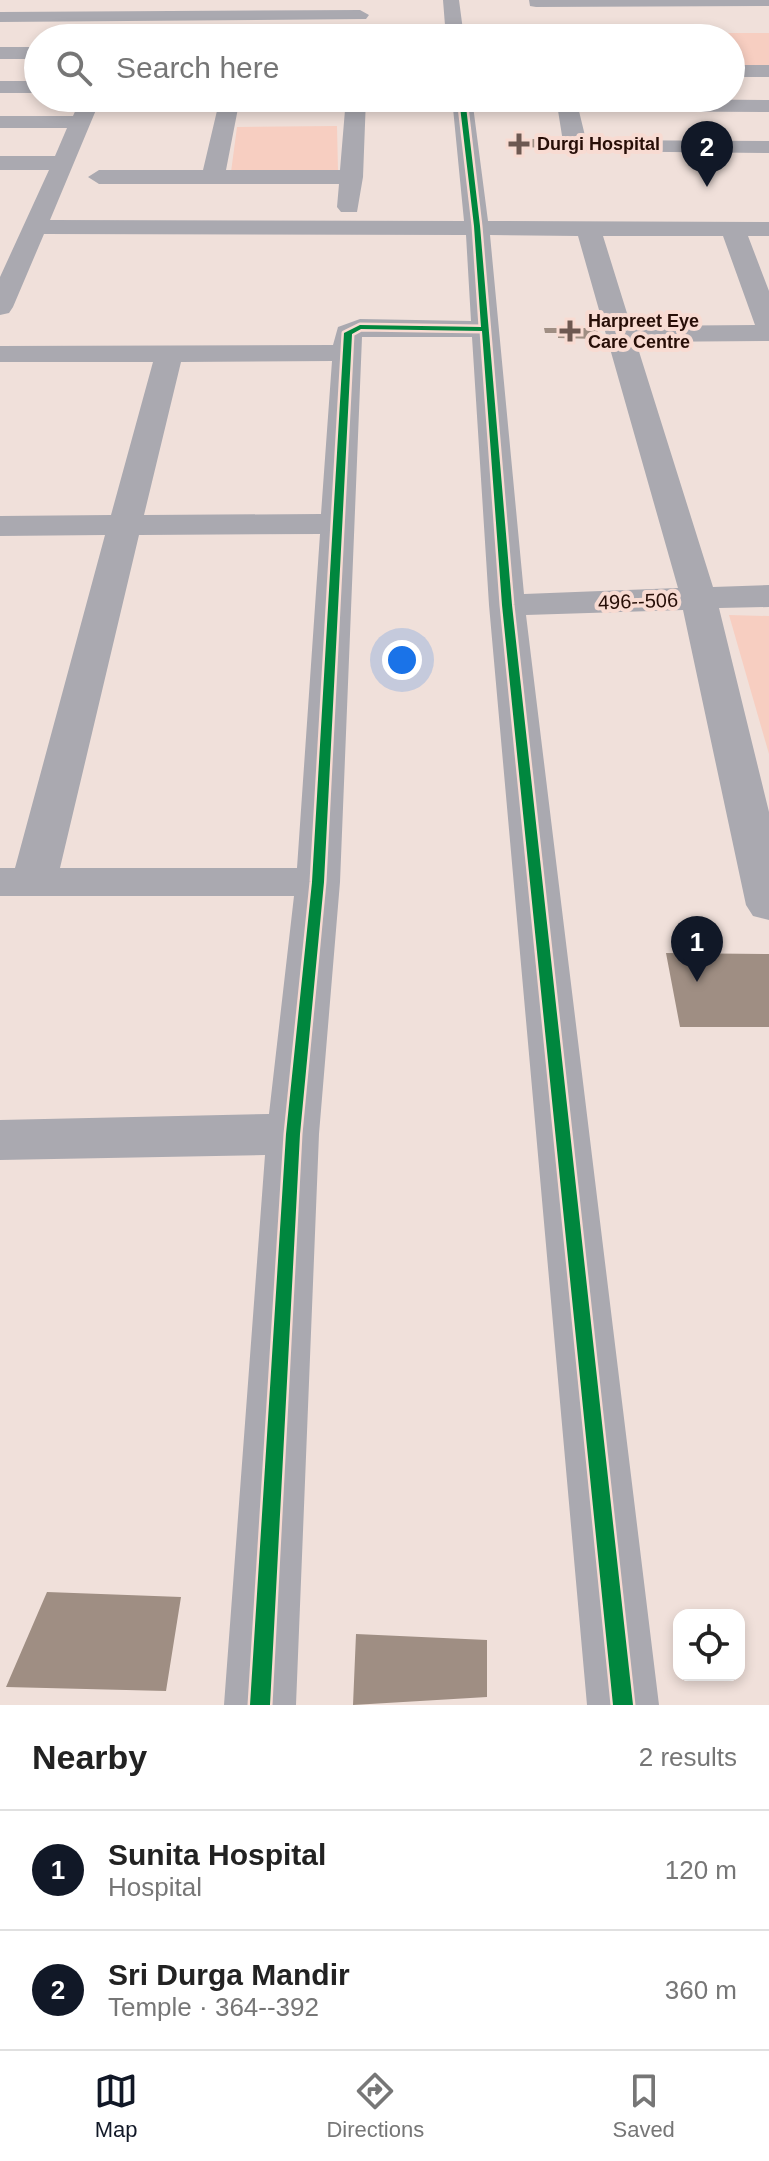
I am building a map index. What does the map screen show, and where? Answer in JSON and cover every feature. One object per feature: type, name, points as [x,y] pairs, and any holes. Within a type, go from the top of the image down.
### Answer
[{"type":"street","points":[[451,0],[454,24]]},
{"type":"street","points":[[537,6],[769,1]]},
{"type":"street","points":[[0,17],[234,8],[360,8]]},
{"type":"street","points":[[0,53],[24,53]]},
{"type":"street","points":[[745,71],[769,71]]},
{"type":"street","points":[[0,87],[24,87]]},
{"type":"street","points":[[745,106],[769,106]]},
{"type":"street","points":[[0,307],[85,112]]},
{"type":"street","points":[[213,177],[227,112]]},
{"type":"street","points":[[348,225],[355,112]]},
{"type":"street","points":[[464,112],[477,226],[507,605],[623,1705]]},
{"type":"street","points":[[569,112],[574,142],[583,146],[769,147]]},
{"type":"street","points":[[0,122],[81,122]]},
{"type":"street","points":[[0,163],[64,163]]},
{"type":"street","points":[[99,177],[352,177]]},
{"type":"street","points":[[37,227],[348,225],[769,229]]},
{"type":"street","points":[[588,227],[699,599],[769,905]]},
{"type":"street","points":[[733,229],[762,291],[769,326]]},
{"type":"street","points":[[260,1705],[293,1134],[318,882],[348,333],[360,327],[484,329]]},
{"type":"street","points":[[618,334],[769,333]]},
{"type":"street","points":[[169,353],[123,525],[17,882],[318,882]]},
{"type":"street","points":[[0,354],[348,353]]},
{"type":"street","points":[[0,526],[337,524]]},
{"type":"street","name":"496--506","points":[[507,605],[769,596]]},
{"type":"street","points":[[0,1140],[293,1134]]},
{"type":"shaded area","points":[[745,33],[769,33],[769,65],[745,65]]},
{"type":"shaded area","points":[[337,126],[338,171],[231,172],[237,127]]},
{"type":"shaded area","points":[[729,615],[769,616],[769,754]]},
{"type":"building","points":[[510,139],[559,139],[561,148],[510,147]]},
{"type":"building","points":[[544,328],[597,328],[599,339],[558,338],[558,333],[545,333]]},
{"type":"building","points":[[666,953],[769,954],[769,1027],[680,1027]]},
{"type":"building","points":[[47,1592],[181,1597],[166,1691],[6,1687]]},
{"type":"building","points":[[356,1634],[487,1640],[487,1697],[353,1705]]},
{"type":"cycle path","points":[[464,112],[477,226],[507,605],[623,1705]]},
{"type":"cycle path","points":[[260,1705],[293,1134],[318,882],[348,333],[360,327],[484,329]]},
{"type":"place","name":"Durgi Hospital","points":[[519,144]]},
{"type":"place","name":"Sri Durga Mandir","points":[[707,187]]},
{"type":"place","name":"Harpreet Eye Care Centre","points":[[570,331]]},
{"type":"place","name":"Sunita Hospital","points":[[697,982]]}]
